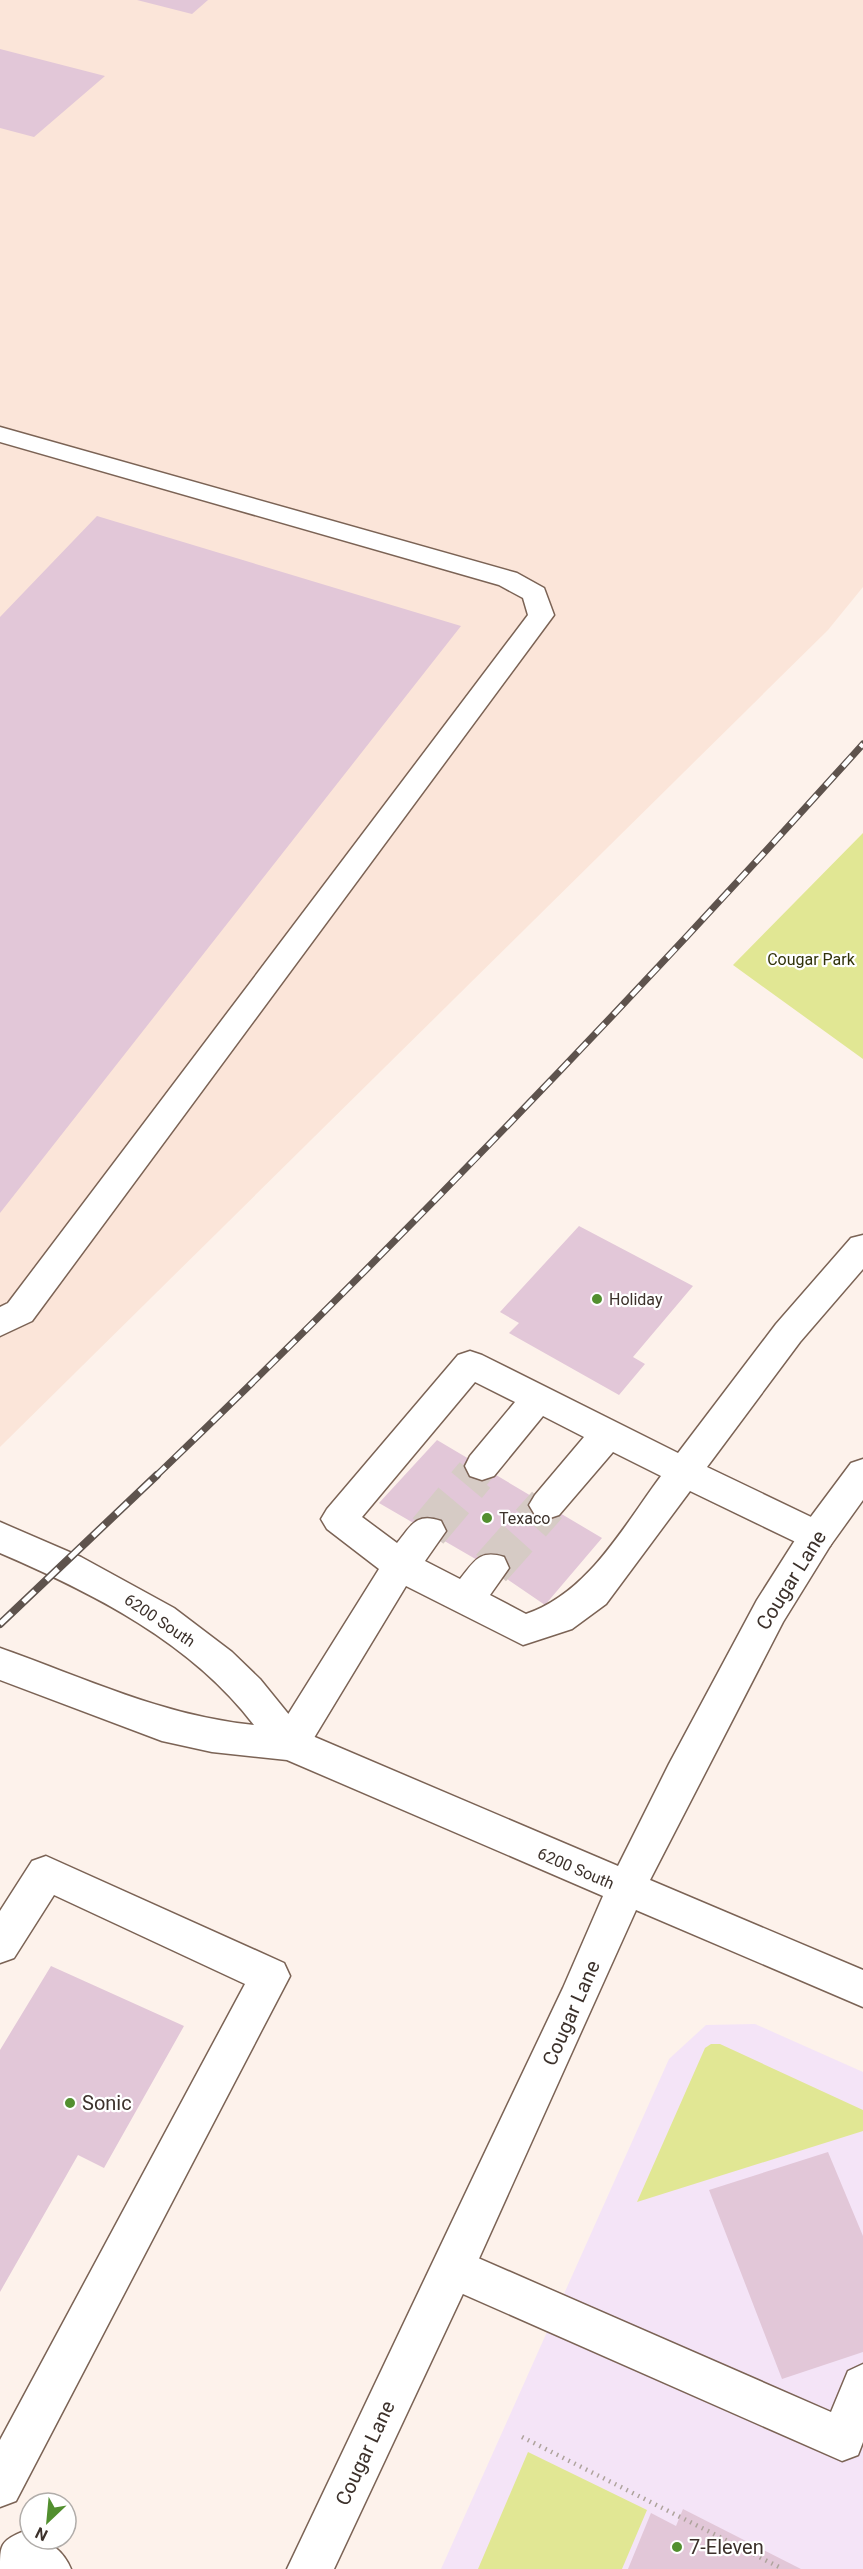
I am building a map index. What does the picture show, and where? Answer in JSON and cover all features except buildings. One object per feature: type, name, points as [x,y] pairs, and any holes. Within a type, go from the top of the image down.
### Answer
[{"type":"main road","points":[[0,434],[508,579],[535,594],[541,615],[20,1312],[0,1323]]},
{"type":"main road","points":[[817,1536],[684,1472],[470,1364],[339,1519],[400,1565],[523,1630],[559,1618],[593,1593],[684,1472],[788,1333],[863,1247]]},
{"type":"main road","points":[[482,1466],[538,1398]]},
{"type":"main road","points":[[547,1504],[608,1433]]},
{"type":"main road","name":"Cougar Lane","points":[[310,2569],[453,2268],[578,1999],[626,1889],[725,1692],[770,1611],[817,1536],[863,1473]]},
{"type":"main road","points":[[290,1744],[400,1565],[428,1531]]},
{"type":"main road","name":"6200 South","points":[[0,1537],[104,1583],[153,1612],[199,1645],[249,1691],[290,1744]]},
{"type":"main road","points":[[465,1600],[491,1568]]},
{"type":"main road","name":"6200 South","points":[[0,1664],[135,1716],[187,1731],[238,1740],[290,1744],[863,1989]]},
{"type":"main road","points":[[0,1945],[46,1874],[270,1976],[0,2485]]},
{"type":"main road","points":[[453,2268],[842,2439],[863,2386]]},
{"type":"path","points":[[522,2437],[783,2569]]},
{"type":"shaded area","points":[[0,0],[863,0],[863,587],[828,630],[0,1447]]},
{"type":"shaded area","points":[[755,2024],[863,2072],[863,2569],[441,2569],[669,2059],[706,2025]]},
{"type":"green space","name":"Cougar Park","points":[[863,833],[863,1059],[733,965]]},
{"type":"green space","points":[[711,2044],[720,2044],[863,2110],[863,2131],[637,2202],[705,2048]]},
{"type":"green space","points":[[528,2452],[647,2510],[622,2569],[478,2569]]},
{"type":"tunnel","points":[[474,1476],[482,1466]]},
{"type":"tunnel","points":[[428,1531],[475,1475]]},
{"type":"tunnel","points":[[491,1568],[547,1505]]},
{"type":"railway","points":[[156,1476],[428,1208],[691,932],[863,744]]},
{"type":"railway","points":[[0,1624],[157,1475]]},
{"type":"place","name":"Holiday","points":[[597,1299]]},
{"type":"place","name":"Texaco","points":[[487,1518]]},
{"type":"place","name":"Sonic","points":[[70,2103]]},
{"type":"place","name":"7-Eleven","points":[[677,2547]]}]
